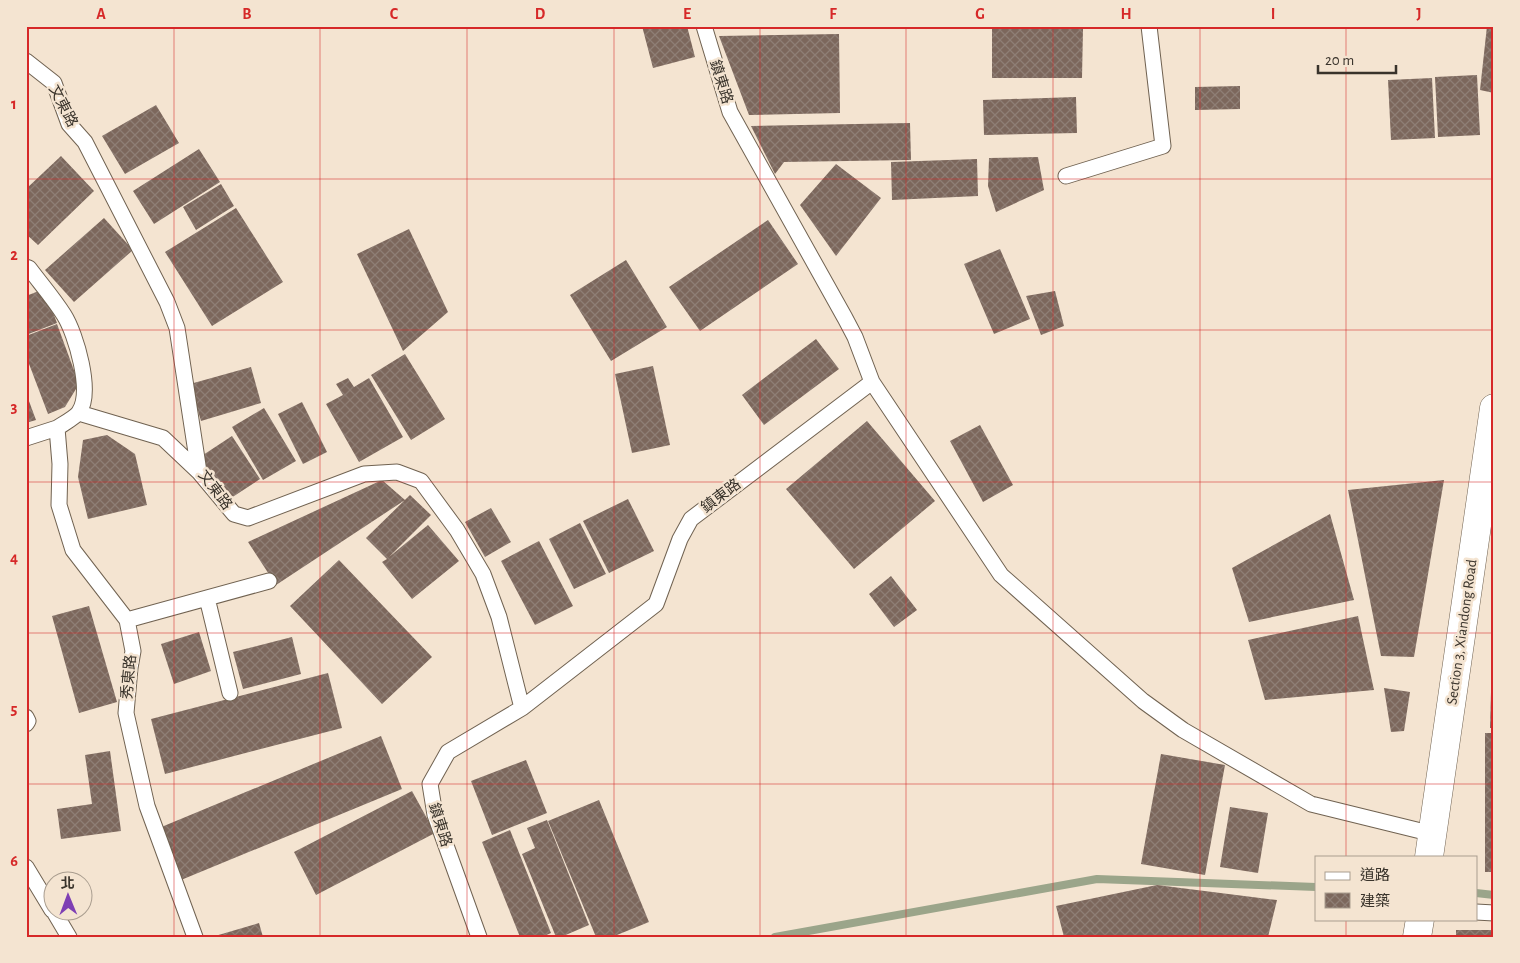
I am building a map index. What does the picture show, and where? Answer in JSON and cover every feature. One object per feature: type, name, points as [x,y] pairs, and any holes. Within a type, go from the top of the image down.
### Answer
[{"type":"main road","name":"Section 3, Xiandong Road","points":[[1431,845],[1494,408]]},
{"type":"main road","points":[[1417,937],[1420,920]]},
{"type":"lane","name":"鎮東路","points":[[479,937],[435,815],[430,784],[448,752],[522,708],[656,604],[680,539],[691,519],[872,382],[845,318],[730,112],[704,26]]},
{"type":"lane","points":[[1066,176],[1163,146],[1148,26]]},
{"type":"lane","name":"文東路","points":[[26,61],[54,83],[69,124],[85,142],[166,302],[177,328],[198,472],[234,514],[248,518],[364,474],[397,472],[421,481],[457,530],[484,574],[499,617],[522,708]]},
{"type":"lane","points":[[26,266],[65,317],[81,360],[84,384],[83,400],[79,413],[57,428],[26,438]]},
{"type":"lane","points":[[872,382],[1001,575],[1143,701],[1183,730],[1311,804],[1431,845]]},
{"type":"lane","points":[[79,413],[163,438],[198,472]]},
{"type":"lane","name":"秀東路","points":[[57,428],[60,464],[59,504],[74,550],[127,620],[132,651],[126,713],[147,806],[195,937]]},
{"type":"lane","points":[[127,620],[269,581]]},
{"type":"lane","points":[[207,598],[230,693]]},
{"type":"lane","points":[[26,717],[28,721],[26,724]]},
{"type":"lane","points":[[26,867],[42,892]]},
{"type":"lane","points":[[1478,912],[1494,913]]},
{"type":"lane","points":[[59,920],[69,937]]},
{"type":"building","points":[[642,26],[687,26],[695,57],[653,68]]},
{"type":"building","points":[[1487,26],[1494,26],[1494,93],[1480,90]]},
{"type":"building","points":[[992,29],[1083,29],[1082,78],[992,78]]},
{"type":"building","points":[[839,34],[840,113],[749,115],[719,36]]},
{"type":"building","points":[[1477,75],[1480,135],[1438,137],[1435,77]]},
{"type":"building","points":[[1432,78],[1435,138],[1391,140],[1388,80]]},
{"type":"building","points":[[1240,86],[1240,109],[1195,110],[1195,87]]},
{"type":"building","points":[[1076,97],[1077,133],[984,135],[983,100]]},
{"type":"building","points":[[156,105],[179,143],[125,174],[102,136]]},
{"type":"building","points":[[910,123],[911,160],[784,162],[775,174],[751,126]]},
{"type":"building","points":[[199,149],[220,182],[154,224],[133,191]]},
{"type":"building","points":[[61,156],[94,191],[38,245],[26,234],[26,189]]},
{"type":"building","points":[[1038,157],[1044,190],[996,212],[988,186],[989,158]]},
{"type":"building","points":[[977,159],[978,196],[892,200],[891,162]]},
{"type":"building","points":[[836,164],[881,198],[836,256],[800,205]]},
{"type":"building","points":[[221,184],[234,206],[196,230],[183,207]]},
{"type":"building","points":[[236,208],[283,282],[212,326],[165,252]]},
{"type":"building","points":[[104,218],[133,250],[74,302],[45,270]]},
{"type":"building","points":[[768,220],[798,264],[700,331],[669,287]]},
{"type":"building","points":[[409,229],[448,312],[403,351],[357,254]]},
{"type":"building","points":[[1000,249],[1030,319],[994,334],[964,264]]},
{"type":"building","points":[[626,260],[667,327],[611,361],[570,295]]},
{"type":"building","points":[[44,289],[57,323],[26,335],[26,296]]},
{"type":"building","points":[[1055,291],[1064,326],[1041,335],[1026,296]]},
{"type":"building","points":[[57,324],[79,384],[65,407],[48,414],[26,356],[26,336]]},
{"type":"building","points":[[816,339],[839,369],[764,425],[742,395]]},
{"type":"building","points":[[405,354],[445,419],[411,440],[371,375]]},
{"type":"building","points":[[653,366],[670,445],[632,453],[615,374]]},
{"type":"building","points":[[251,367],[261,403],[201,421],[190,384]]},
{"type":"building","points":[[348,378],[354,387],[369,378],[403,437],[359,462],[326,404],[343,395],[336,384]]},
{"type":"building","points":[[26,393],[36,420],[26,423]]},
{"type":"building","points":[[302,402],[327,452],[303,464],[278,414]]},
{"type":"building","points":[[264,408],[296,461],[263,480],[232,427]]},
{"type":"building","points":[[867,421],[935,501],[854,569],[786,489]]},
{"type":"building","points":[[980,425],[1013,485],[983,502],[950,441]]},
{"type":"building","points":[[107,435],[135,454],[147,505],[88,519],[78,477],[83,440]]},
{"type":"building","points":[[232,436],[260,479],[228,500],[200,457]]},
{"type":"building","points":[[382,480],[405,500],[276,585],[248,542]]},
{"type":"building","points":[[1444,480],[1414,657],[1381,656],[1348,490]]},
{"type":"building","points":[[410,495],[431,515],[389,557],[428,525],[459,561],[412,599],[382,562],[387,559],[366,538]]},
{"type":"building","points":[[628,499],[654,551],[609,573],[583,521]]},
{"type":"building","points":[[491,508],[511,542],[485,557],[465,522]]},
{"type":"building","points":[[1330,514],[1354,600],[1249,622],[1232,568]]},
{"type":"building","points":[[580,523],[606,574],[574,589],[549,539]]},
{"type":"building","points":[[539,541],[573,606],[535,625],[501,561]]},
{"type":"building","points":[[339,560],[432,657],[382,704],[290,606]]},
{"type":"building","points":[[891,576],[917,610],[894,627],[869,594]]},
{"type":"building","points":[[89,606],[117,702],[79,713],[52,616]]},
{"type":"building","points":[[1358,616],[1374,690],[1265,700],[1248,640]]},
{"type":"building","points":[[199,632],[211,671],[174,684],[161,644]]},
{"type":"building","points":[[292,637],[301,674],[243,689],[233,652]]},
{"type":"building","points":[[328,673],[342,728],[165,774],[151,719]]},
{"type":"building","points":[[1384,688],[1410,692],[1404,731],[1391,732]]},
{"type":"building","points":[[1491,692],[1494,692],[1494,728],[1490,728]]},
{"type":"building","points":[[1485,733],[1494,733],[1494,872],[1485,872]]},
{"type":"building","points":[[381,736],[402,789],[181,880],[159,828]]},
{"type":"building","points":[[110,751],[121,831],[61,839],[57,809],[92,804],[85,755]]},
{"type":"building","points":[[1161,754],[1225,765],[1205,875],[1141,864]]},
{"type":"building","points":[[526,760],[547,813],[492,835],[471,781]]},
{"type":"building","points":[[412,791],[435,833],[316,895],[294,852]]},
{"type":"building","points":[[599,800],[649,922],[612,937],[596,937],[548,821]]},
{"type":"building","points":[[1230,807],[1268,813],[1258,873],[1220,867]]},
{"type":"building","points":[[547,820],[589,925],[561,937],[556,937],[522,854],[535,848],[527,828]]},
{"type":"building","points":[[510,830],[551,933],[542,937],[520,937],[482,842]]},
{"type":"building","points":[[1157,885],[1277,900],[1268,937],[1064,937],[1056,906]]},
{"type":"building","points":[[259,923],[263,937],[215,937],[215,936]]},
{"type":"building","points":[[1456,930],[1494,930],[1494,937],[1456,937]]},
{"type":"waterway","points":[[775,937],[1097,879],[1315,887]]},
{"type":"waterway","points":[[1478,893],[1494,895]]}]
